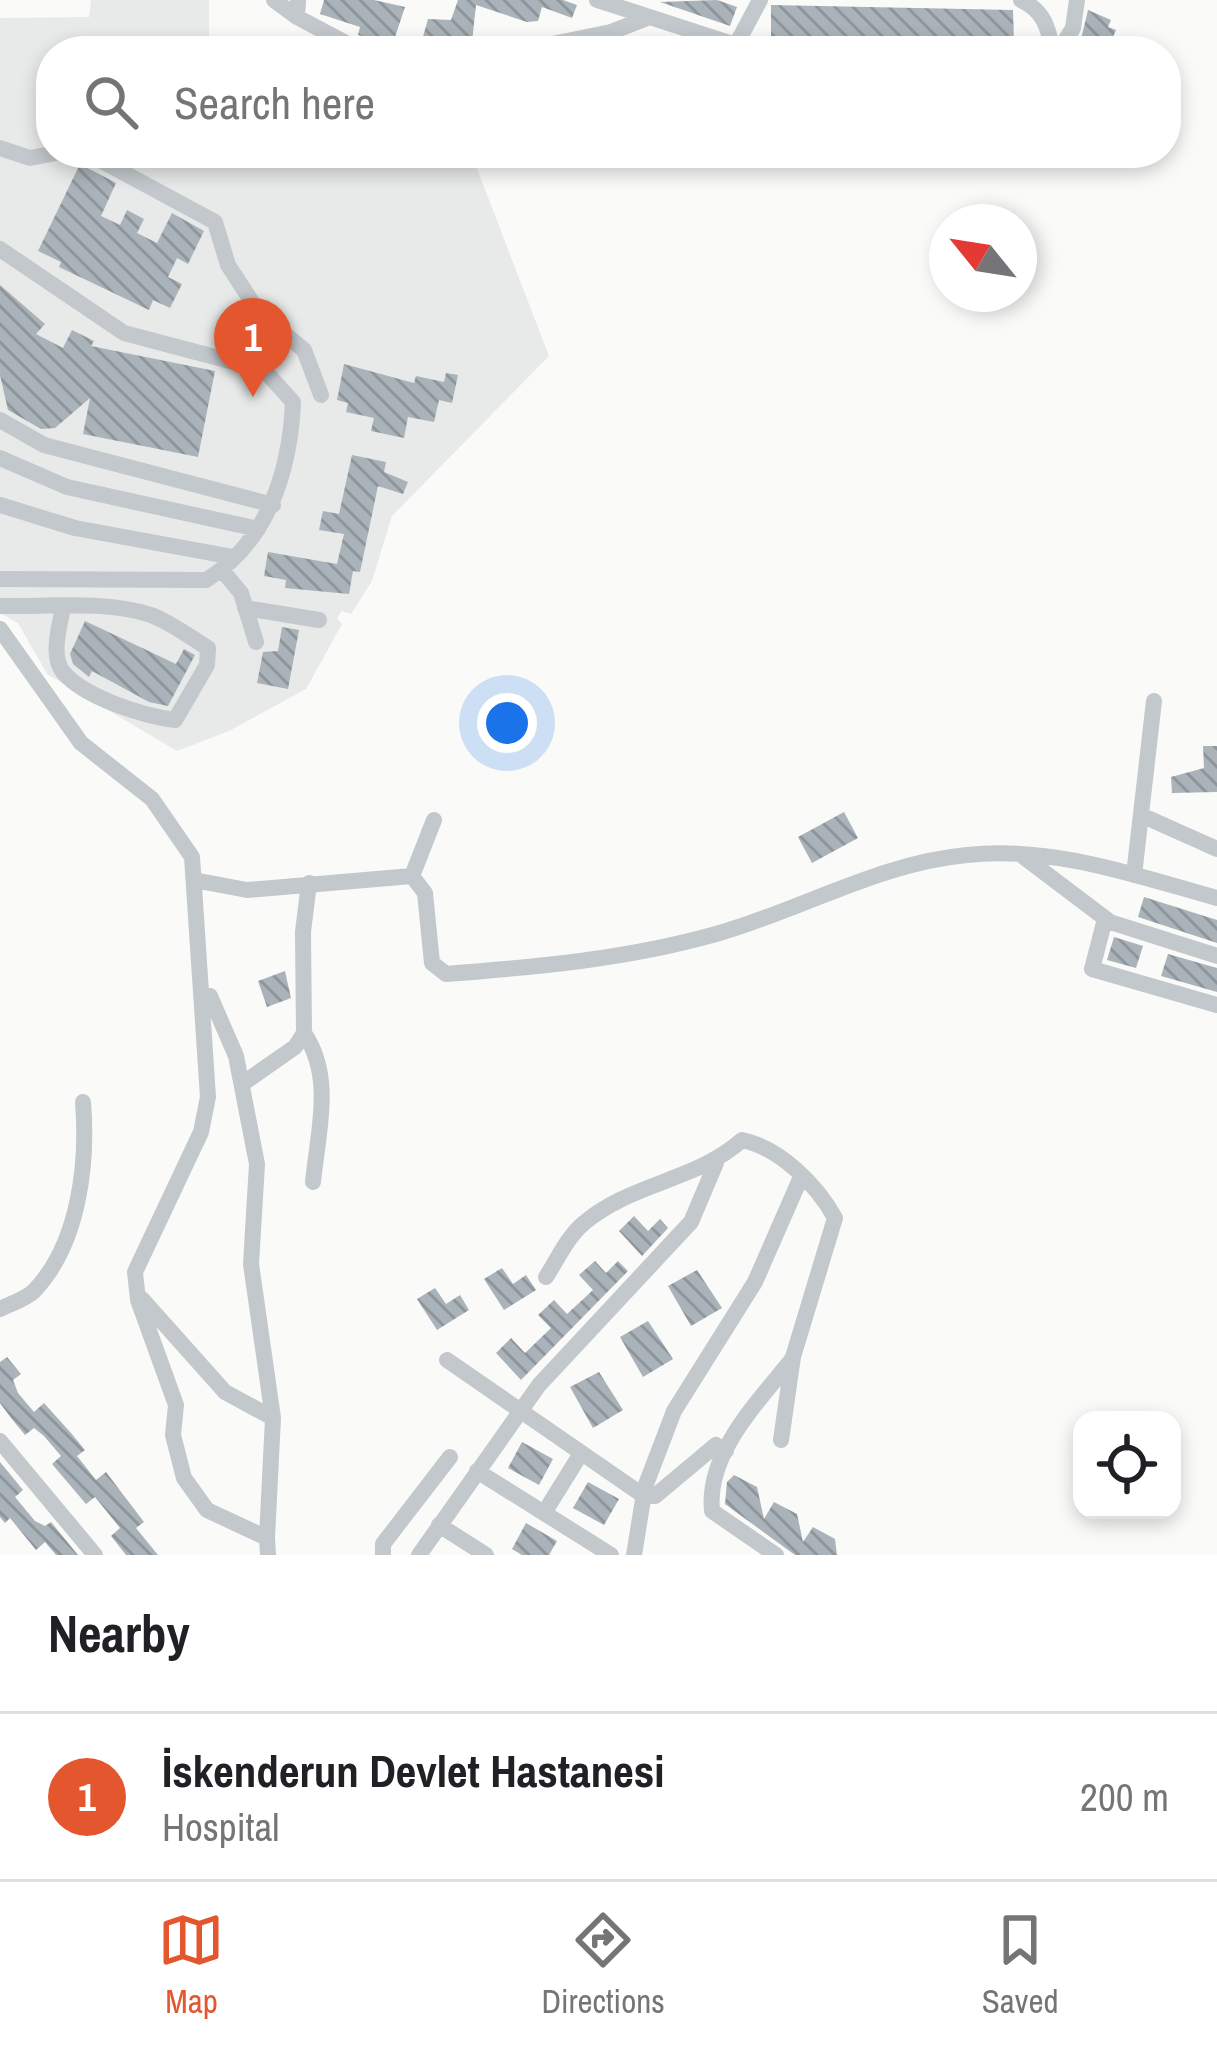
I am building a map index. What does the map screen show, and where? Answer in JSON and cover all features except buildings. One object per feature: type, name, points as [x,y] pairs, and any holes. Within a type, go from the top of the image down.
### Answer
[{"type":"street","points":[[274,0],[297,8],[339,36]]},
{"type":"street","points":[[597,0],[706,36]]},
{"type":"street","points":[[741,36],[760,0]]},
{"type":"street","points":[[1021,0],[1035,6],[1052,36]]},
{"type":"street","points":[[1067,36],[1077,0]]},
{"type":"street","points":[[591,36],[646,18]]},
{"type":"street","points":[[0,148],[36,157]]},
{"type":"street","points":[[115,168],[215,222],[228,265],[259,314],[304,350],[322,395]]},
{"type":"street","points":[[0,249],[124,333],[236,359],[282,385],[293,402],[273,505],[227,564],[206,580],[0,579]]},
{"type":"street","points":[[0,420],[44,445],[273,505]]},
{"type":"street","points":[[0,458],[67,487],[258,529]]},
{"type":"street","points":[[0,505],[227,564]]},
{"type":"street","points":[[227,564],[256,642]]},
{"type":"street","points":[[0,606],[63,607],[150,615],[208,648],[207,665],[176,720],[154,717],[93,691],[63,671],[56,650],[63,607]]},
{"type":"street","points":[[245,608],[319,620]]},
{"type":"street","points":[[0,629],[81,743],[152,799],[192,857],[208,1097],[201,1132],[135,1272],[137,1295],[176,1405],[173,1435],[184,1478],[207,1510],[267,1546],[273,1418],[251,1264],[256,1164],[236,1056],[203,982]]},
{"type":"street","points":[[1134,875],[1154,700]]},
{"type":"street","points":[[1141,815],[1217,849]]},
{"type":"street","points":[[412,876],[434,820]]},
{"type":"street","points":[[412,876],[425,893],[432,963],[446,974],[617,958],[795,910],[909,862],[973,854],[1075,857],[1217,898]]},
{"type":"street","points":[[1024,856],[1105,919],[1217,956]]},
{"type":"street","points":[[194,880],[248,890],[412,876]]},
{"type":"street","points":[[242,1084],[295,1047],[304,1033],[303,932],[309,883]]},
{"type":"street","points":[[1105,919],[1092,969],[1217,1005]]},
{"type":"street","points":[[304,1033],[319,1054],[323,1077],[314,1182]]},
{"type":"street","points":[[0,1309],[32,1293],[62,1246],[76,1208],[86,1142],[83,1102]]},
{"type":"street","points":[[546,1277],[580,1226],[606,1207],[716,1163],[742,1140],[762,1144],[822,1194],[835,1218],[794,1357],[781,1440]]},
{"type":"street","points":[[419,1555],[578,1340],[691,1222],[716,1163]]},
{"type":"street","points":[[634,1555],[644,1496],[674,1411],[755,1282],[802,1177]]},
{"type":"street","points":[[137,1295],[225,1392],[273,1418]]},
{"type":"street","points":[[776,1555],[712,1511],[709,1486],[739,1426],[794,1357]]},
{"type":"street","points":[[447,1360],[644,1496],[655,1496],[716,1445],[726,1451]]},
{"type":"street","points":[[0,1441],[95,1555]]},
{"type":"street","points":[[544,1513],[580,1455]]},
{"type":"street","points":[[383,1555],[383,1544],[450,1457]]},
{"type":"street","points":[[477,1471],[611,1555]]},
{"type":"street","points":[[439,1525],[486,1555]]},
{"type":"shaded area","points":[[91,0],[209,0],[209,36],[36,36],[36,168],[477,168],[549,356],[392,516],[372,581],[351,614],[342,611],[337,618],[342,624],[306,689],[229,731],[177,751],[47,674],[18,623],[0,613],[0,18],[89,17]]},
{"type":"place","name":"İskenderun Devlet Hastanesi","points":[[253,397]]}]
